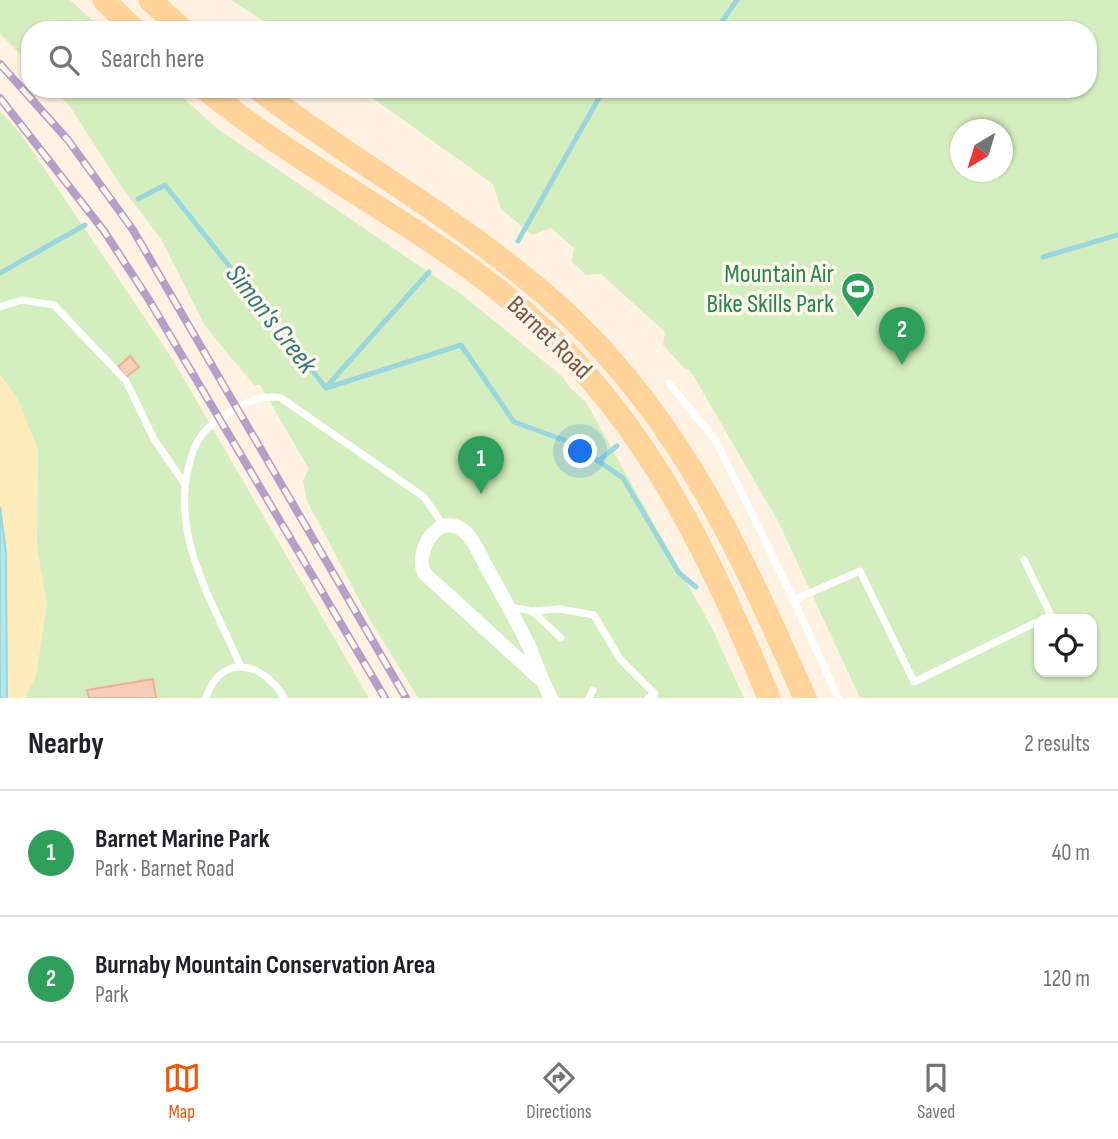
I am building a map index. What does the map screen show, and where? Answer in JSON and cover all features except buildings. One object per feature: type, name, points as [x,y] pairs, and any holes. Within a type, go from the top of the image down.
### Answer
[{"type":"main road","points":[[104,0],[126,21]]},
{"type":"main road","points":[[150,0],[173,21]]},
{"type":"main road","name":"Barnet Road","points":[[217,98],[309,166],[495,287],[528,314],[582,368],[643,444],[691,526],[769,698]]},
{"type":"main road","name":"Barnet Road","points":[[271,98],[509,267],[571,318],[603,351],[660,419],[688,459],[717,510],[805,698]]},
{"type":"street","points":[[538,677],[530,648],[470,537],[458,527],[444,527],[430,535],[421,550],[424,573],[538,677],[551,698]]},
{"type":"lane","points":[[0,307],[22,300],[54,305],[125,381],[154,439],[184,483]]},
{"type":"lane","points":[[669,383],[716,441],[794,600],[838,698]]},
{"type":"lane","points":[[241,667],[186,536],[184,483],[192,450],[207,427],[237,407],[274,396],[281,398],[424,497],[444,527]]},
{"type":"lane","points":[[1024,561],[1050,614]]},
{"type":"lane","points":[[794,600],[860,571],[914,682],[1034,623]]},
{"type":"lane","points":[[510,607],[532,611],[560,609],[594,615],[620,659],[651,696]]},
{"type":"lane","points":[[532,611],[561,638]]},
{"type":"lane","points":[[206,698],[222,674],[241,667],[261,671],[270,676],[285,698]]},
{"type":"lane","points":[[589,698],[593,690]]},
{"type":"green space","points":[[0,0],[70,0],[93,21],[21,21],[21,55],[0,34]]},
{"type":"green space","points":[[231,0],[1118,0],[1118,698],[860,698],[779,523],[690,370],[684,368],[663,345],[665,332],[601,274],[586,275],[572,262],[574,248],[551,228],[532,235],[501,209],[493,184],[373,98],[1097,98],[1097,21],[263,21]]},
{"type":"green space","points":[[62,98],[183,98],[218,129],[461,294],[562,376],[570,388],[586,402],[712,628],[744,698],[418,698],[370,620],[307,501],[303,480],[309,469],[260,385],[254,385],[205,326],[161,239],[123,189]]},
{"type":"green space","points":[[0,111],[21,134],[173,360],[369,698],[7,698],[0,507]]},
{"type":"sand","points":[[0,375],[16,396],[38,449],[37,548],[47,604],[36,676],[25,698],[0,698]]},
{"type":"water","points":[[0,507],[6,553],[7,698],[0,698]]},
{"type":"waterway","points":[[722,21],[737,0]]},
{"type":"waterway","points":[[518,241],[599,98]]},
{"type":"waterway","name":"Simon's Creek","points":[[138,199],[165,185],[326,388]]},
{"type":"waterway","name":"Simon's Creek","points":[[0,273],[85,225]]},
{"type":"waterway","points":[[1043,257],[1118,235]]},
{"type":"waterway","points":[[328,385],[429,272]]},
{"type":"waterway","name":"Simon's Creek","points":[[326,388],[461,345],[514,422],[572,443],[623,478],[679,573],[696,587]]},
{"type":"waterway","points":[[598,461],[617,446]]},
{"type":"railway","points":[[0,64],[21,87]]},
{"type":"railway","points":[[0,98],[104,231],[149,300],[385,698]]},
{"type":"railway","points":[[30,98],[68,140],[133,230],[406,698]]},
{"type":"place","name":"Mountain Air Bike Skills Park","points":[[858,319]]},
{"type":"place","name":"Burnaby Mountain Conservation Area","points":[[902,365]]},
{"type":"place","name":"Barnet Marine Park","points":[[481,494]]}]
